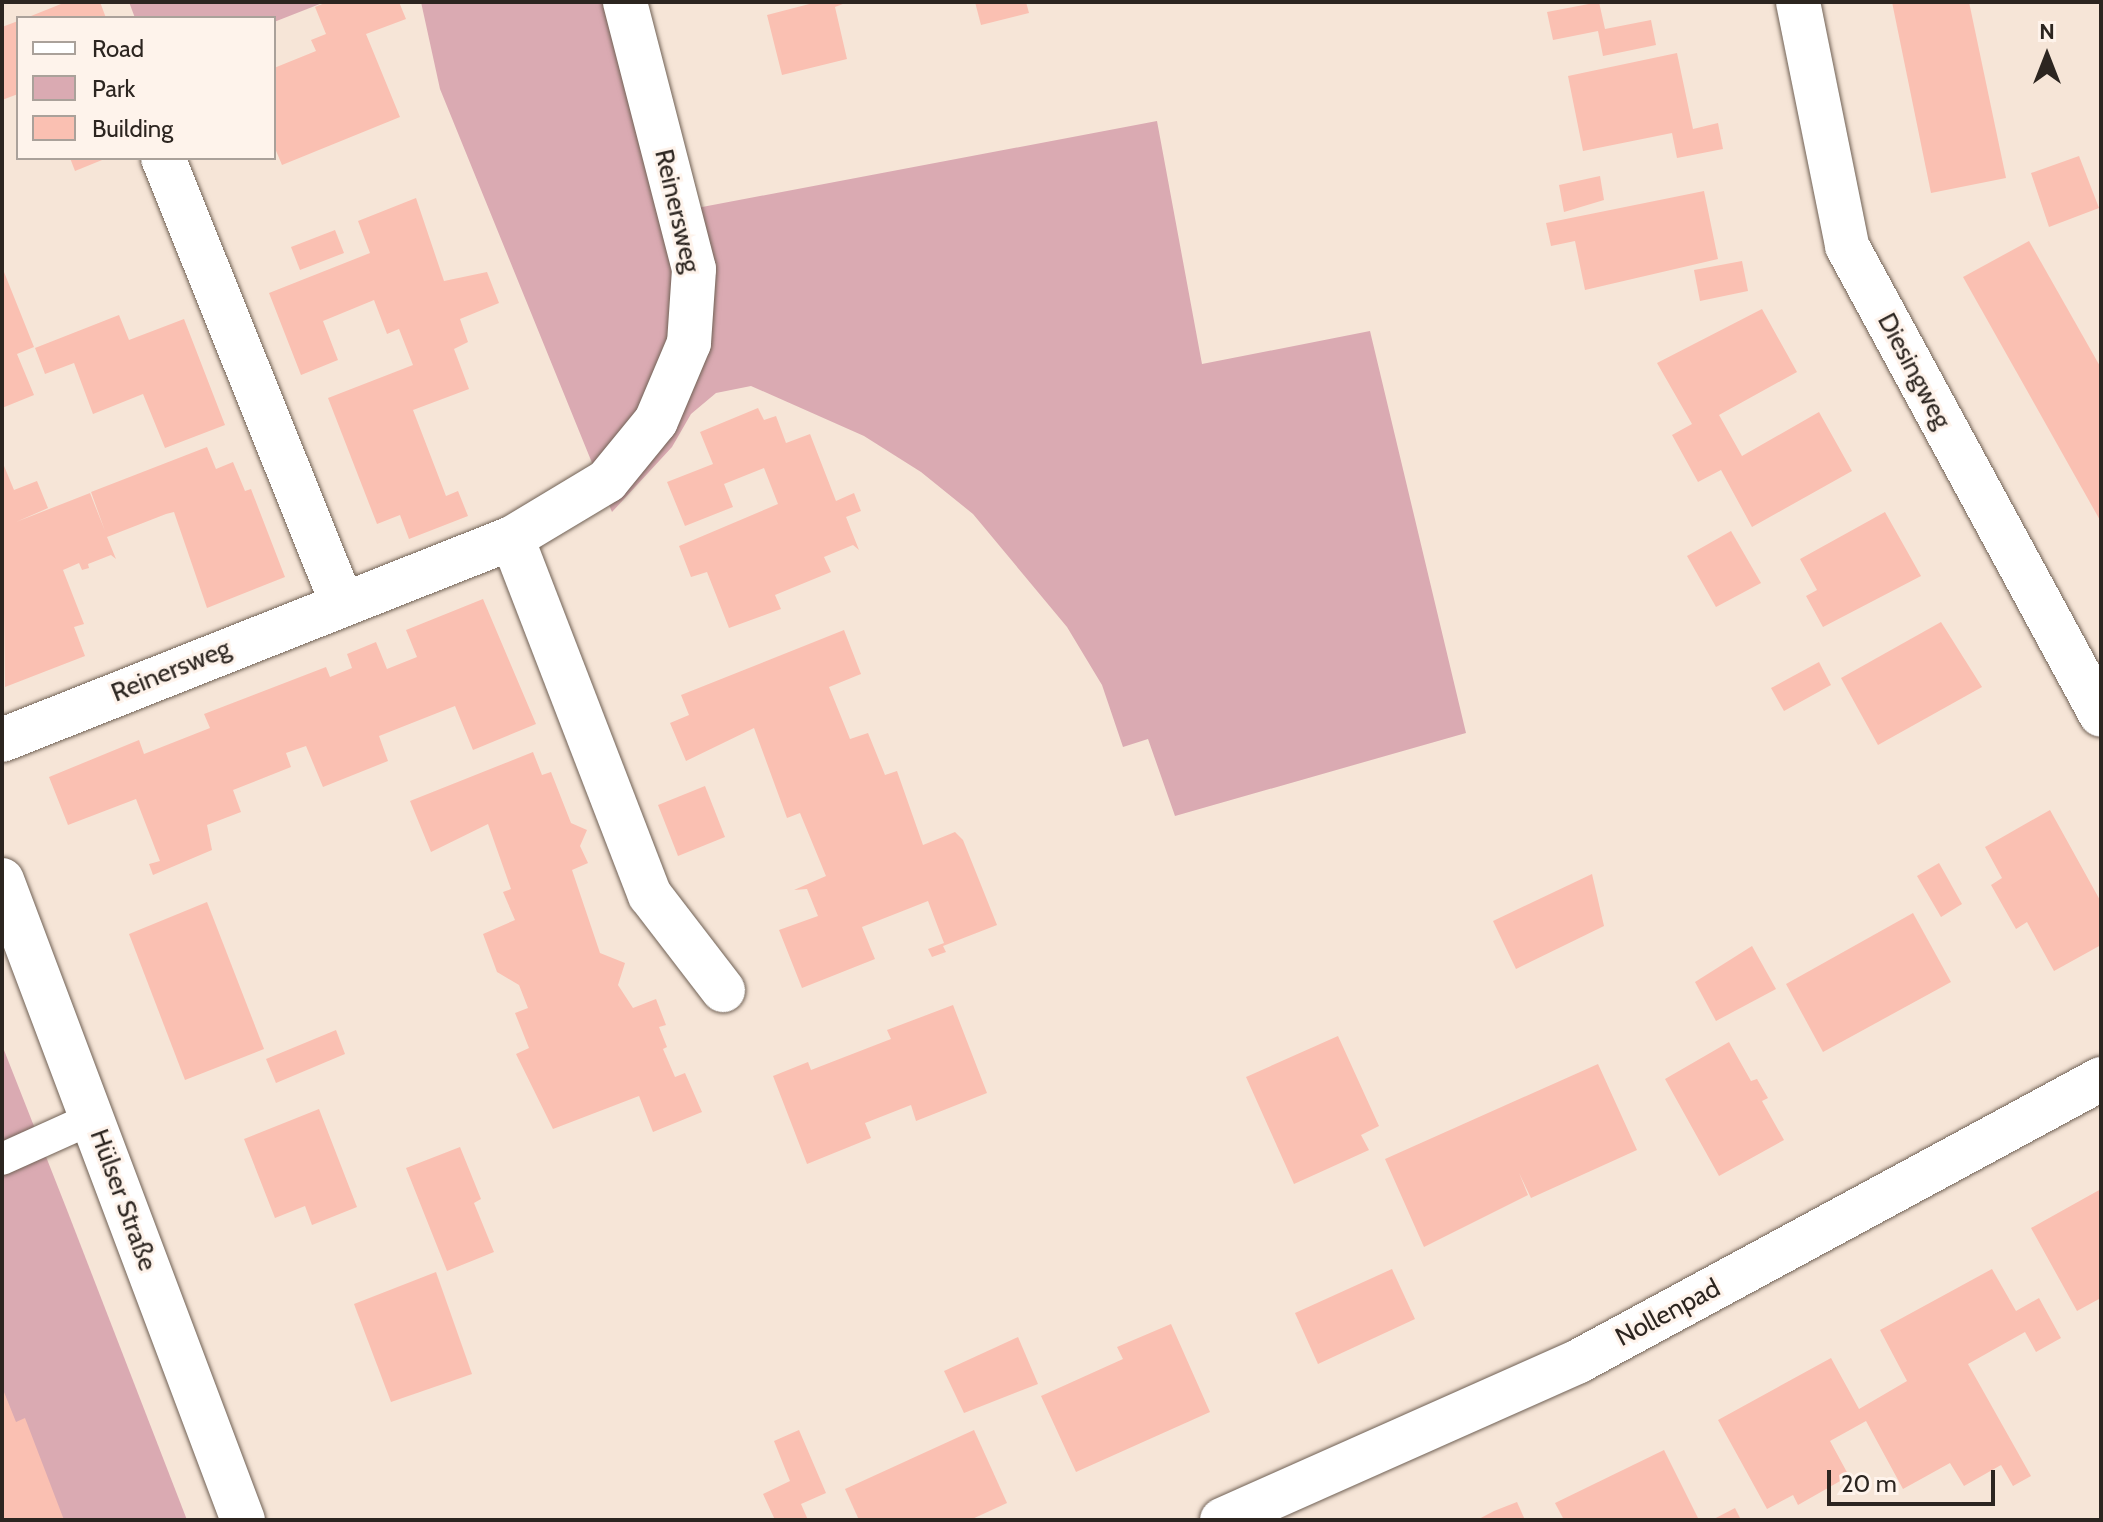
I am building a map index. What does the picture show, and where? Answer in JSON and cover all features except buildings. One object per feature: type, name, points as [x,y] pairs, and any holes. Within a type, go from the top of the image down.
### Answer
[{"type":"street","name":"Reinersweg","points":[[2,740],[341,601],[512,538],[607,481],[656,421],[689,343],[694,269],[625,2]]},
{"type":"street","name":"Diesingweg","points":[[1798,2],[1847,246],[2101,715]]},
{"type":"street","points":[[164,160],[341,601]]},
{"type":"street","points":[[512,538],[650,895],[723,990]]},
{"type":"street","name":"Hülser Straße","points":[[2,880],[243,1520]]},
{"type":"street","name":"Nollenpad","points":[[1222,1520],[1577,1362],[2101,1079]]},
{"type":"lane","points":[[2,1159],[93,1118]]},
{"type":"green space","points":[[129,2],[325,2],[276,21],[276,16],[134,16]]},
{"type":"green space","points":[[421,2],[602,2],[660,215],[1157,121],[1202,364],[1370,331],[1466,733],[1175,816],[1148,739],[1123,747],[1102,685],[1067,627],[973,514],[921,472],[864,436],[751,386],[716,393],[691,414],[672,447],[612,512],[440,89]]},
{"type":"green space","points":[[2,1045],[67,1210],[187,1520],[2,1520]]}]
